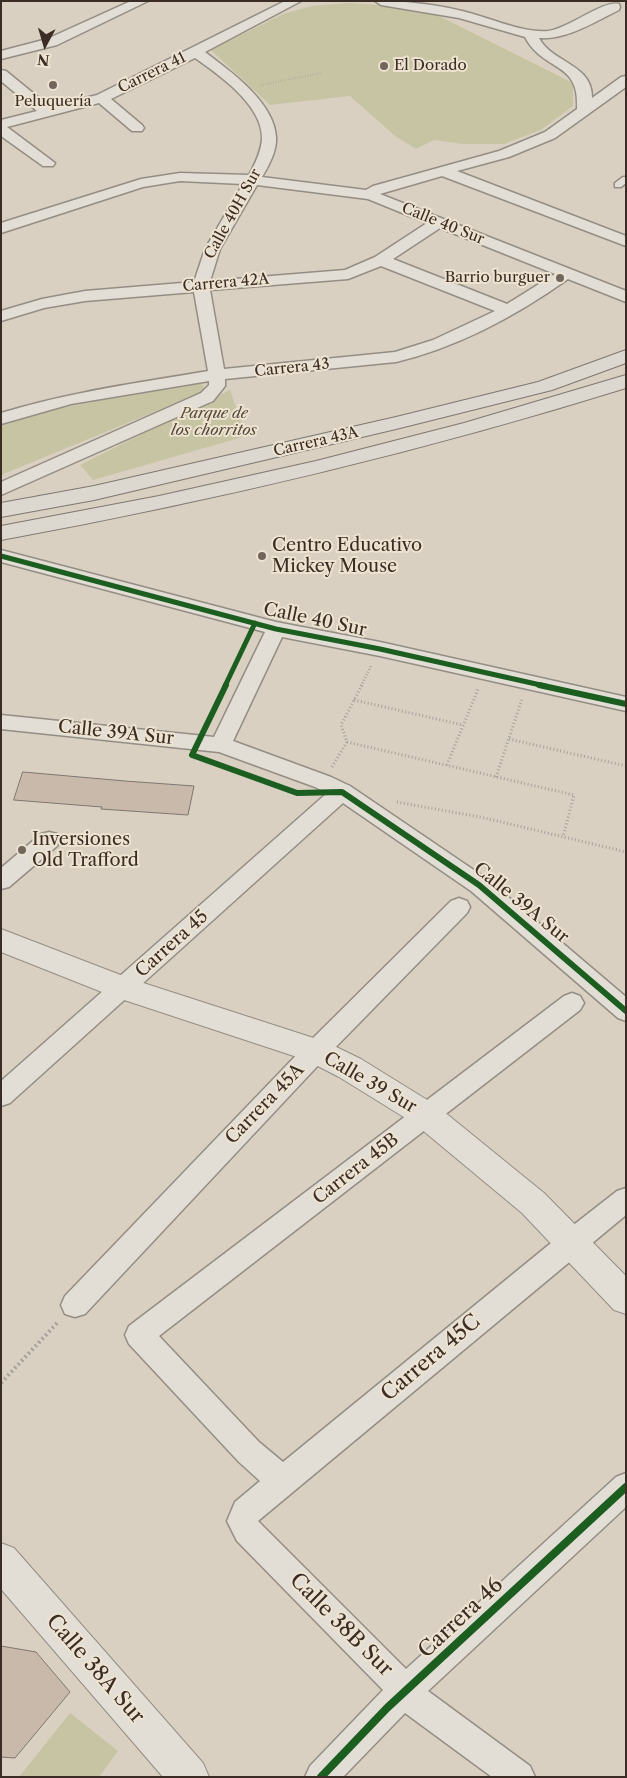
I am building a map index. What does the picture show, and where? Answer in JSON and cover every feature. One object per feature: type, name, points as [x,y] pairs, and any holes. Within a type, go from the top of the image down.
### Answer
[{"type":"main road","name":"Carrera 43A","points":[[1,510],[94,493],[396,423],[545,386],[626,356]]},
{"type":"main road","name":"Carrera 43A","points":[[1,533],[153,505],[272,478],[407,445],[626,381]]},
{"type":"street","points":[[1,55],[52,42],[142,1]]},
{"type":"street","name":"Carrera 41","points":[[1,124],[102,98],[295,1]]},
{"type":"street","points":[[381,1],[479,14],[530,34],[549,35],[567,30],[614,7]]},
{"type":"street","points":[[530,34],[533,44],[579,75],[599,79],[626,78]]},
{"type":"street","name":"Calle 40H Sur","points":[[196,52],[241,88],[264,120],[269,137],[264,159],[254,180],[208,257],[203,271],[201,285],[218,375]]},
{"type":"street","points":[[1,74],[48,112]]},
{"type":"street","points":[[579,75],[586,92],[584,110]]},
{"type":"street","points":[[371,195],[372,192],[378,189],[504,154],[550,135],[626,78]]},
{"type":"street","points":[[102,98],[137,128]]},
{"type":"street","points":[[1,129],[48,163]]},
{"type":"street","points":[[443,171],[626,241]]},
{"type":"street","name":"Calle 40 Sur","points":[[1,228],[151,181],[200,177],[254,180],[371,195],[626,297]]},
{"type":"street","name":"Carrera 42A","points":[[1,316],[42,304],[85,296],[348,274],[381,260],[439,222]]},
{"type":"street","points":[[381,260],[506,310]]},
{"type":"street","name":"Carrera 43","points":[[1,419],[71,399],[218,375],[396,357],[422,351],[506,310],[567,273]]},
{"type":"street","points":[[1,488],[207,397],[217,386],[218,375]]},
{"type":"street","name":"Calle 40 Sur","points":[[1,556],[276,629],[380,649],[626,704]]},
{"type":"street","points":[[221,745],[276,629]]},
{"type":"street","name":"Calle 39A Sur","points":[[1,722],[221,745],[333,787],[479,885],[626,1011]]},
{"type":"street","name":"Carrera 45","points":[[1,1096],[122,988],[333,787]]},
{"type":"street","points":[[1,881],[49,840]]},
{"type":"street","name":"Carrera 45A","points":[[75,1305],[316,1051],[459,907]]},
{"type":"street","name":"Calle 39 Sur","points":[[1,940],[122,988],[316,1051],[350,1068],[426,1115],[533,1203],[626,1299]]},
{"type":"street","name":"Carrera 45B","points":[[282,1481],[250,1452],[139,1335],[572,1004]]},
{"type":"street","name":"Carrera 45C","points":[[242,1521],[245,1512],[626,1199]]},
{"type":"street","name":"Carrera 46","points":[[321,1777],[387,1708],[626,1487]]},
{"type":"street","name":"Calle 38B Sur","points":[[242,1521],[247,1531],[374,1656],[396,1682],[418,1702],[519,1777]]},
{"type":"street","name":"Calle 38A Sur","points":[[1,1561],[189,1777]]},
{"type":"lane","points":[[618,185],[626,179]]},
{"type":"path","points":[[241,88],[321,73]]},
{"type":"path","points":[[333,787],[347,742],[341,725],[380,649]]},
{"type":"path","points":[[447,765],[485,672]]},
{"type":"path","points":[[496,776],[528,682]]},
{"type":"path","points":[[354,700],[463,725]]},
{"type":"path","points":[[508,739],[626,766]]},
{"type":"path","points":[[347,742],[574,795],[563,837]]},
{"type":"path","points":[[390,801],[485,818],[626,852]]},
{"type":"path","points":[[1,1383],[75,1305]]},
{"type":"green space","name":"El Dorado","points":[[349,3],[394,6],[437,15],[573,83],[573,106],[541,130],[504,144],[463,144],[434,140],[416,149],[394,135],[350,96],[270,105],[211,50],[283,14],[311,6]]},
{"type":"green space","points":[[201,381],[205,391],[1,475],[1,426],[35,413]]},
{"type":"green space","name":"Parque de los chorritos","points":[[230,390],[246,436],[93,480],[80,465]]},
{"type":"green space","points":[[70,1713],[118,1751],[99,1777],[19,1777]]},
{"type":"building","points":[[23,772],[194,786],[188,815],[101,809],[102,807],[14,800]]},
{"type":"building","points":[[1,1646],[36,1652],[70,1692],[15,1758],[1,1757]]},
{"type":"cycle path","points":[[1,556],[276,629],[380,649],[626,704]]},
{"type":"cycle path","points":[[255,623],[192,755],[297,793],[342,792],[479,885],[626,1011]]},
{"type":"cycle path","points":[[321,1777],[387,1708],[626,1487]]},
{"type":"place","name":"El Dorado","points":[[384,66]]},
{"type":"place","name":"Peluquería","points":[[53,85]]},
{"type":"place","name":"Barrio burguer","points":[[560,278]]},
{"type":"place","name":"Centro Educativo Mickey Mouse","points":[[262,556]]},
{"type":"place","name":"Inversiones Old Trafford","points":[[22,850]]}]
